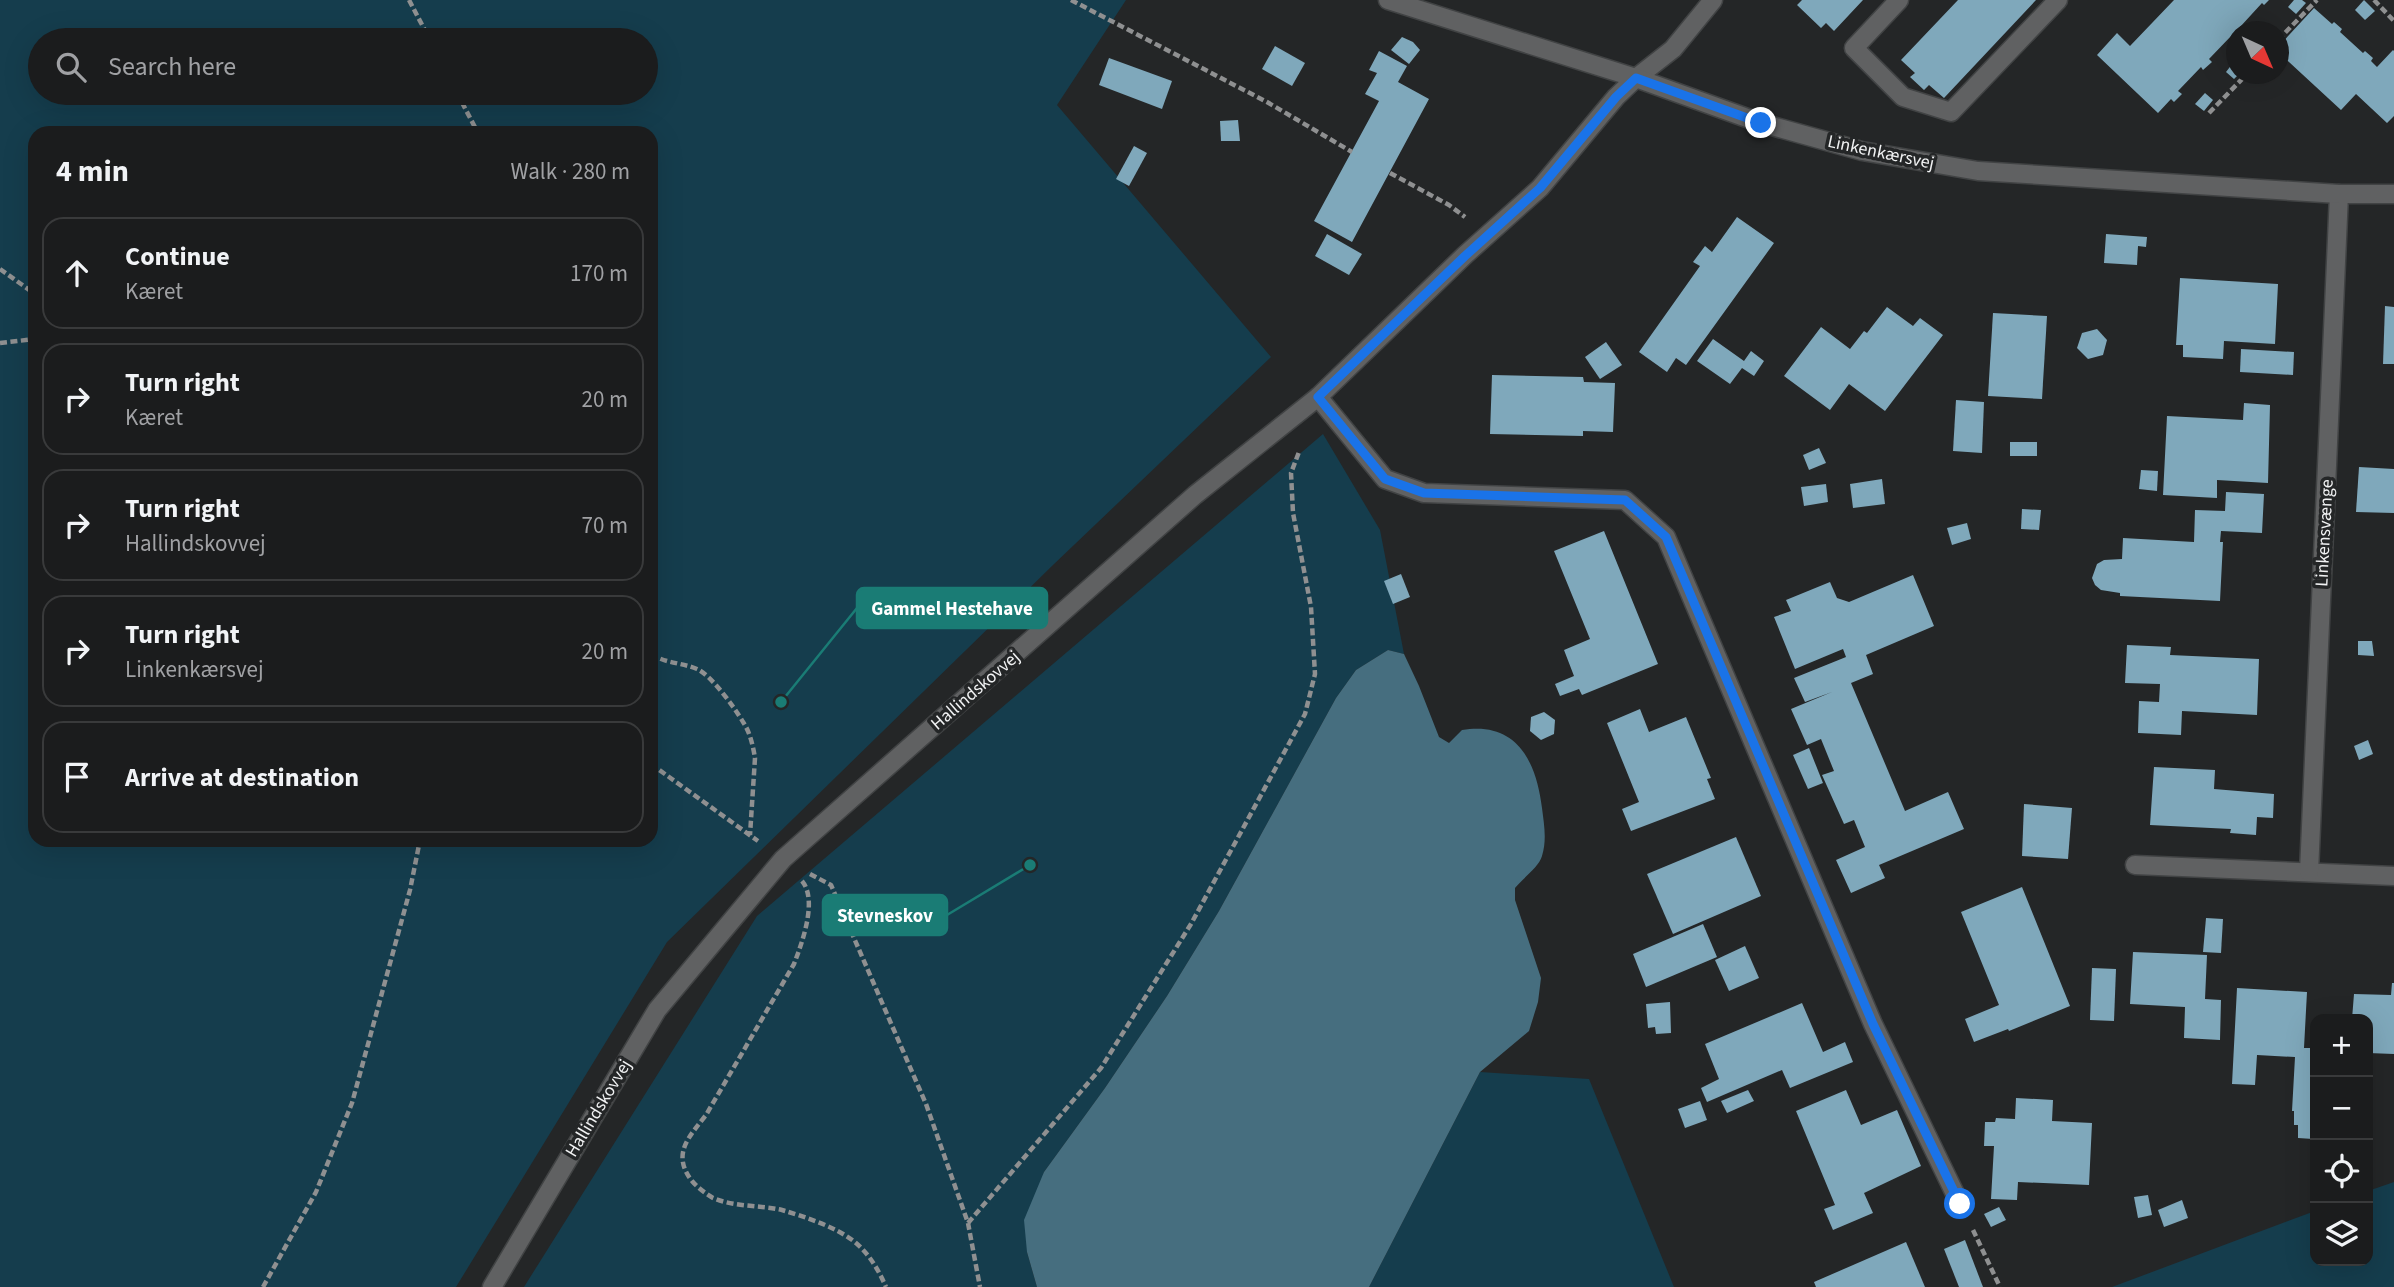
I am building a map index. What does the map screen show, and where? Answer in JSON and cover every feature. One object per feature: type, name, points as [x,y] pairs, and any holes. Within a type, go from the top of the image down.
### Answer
[{"type":"street","name":"Linkenkærsvej","points":[[1388,0],[1636,78],[1761,123],[1861,151],[1979,171],[2339,194],[2394,194]]},
{"type":"street","name":"Hallindskovvej","points":[[492,1287],[657,1010],[783,859],[1195,495],[1318,397],[1488,234],[1540,188],[1616,97],[1636,78],[1674,50],[1713,0]]},
{"type":"street","points":[[1899,0],[1854,48],[1903,97],[1951,112],[2058,0]]},
{"type":"street","name":"Linkensvænge","points":[[2309,872],[2339,194]]},
{"type":"street","points":[[1318,397],[1385,479],[1424,493],[1625,500],[1666,537],[1873,1024],[1960,1204]]},
{"type":"street","points":[[2135,865],[2394,876]]},
{"type":"path","points":[[409,0],[424,28]]},
{"type":"path","points":[[1071,0],[1266,102],[1352,152]]},
{"type":"path","points":[[2289,29],[2317,0]]},
{"type":"path","points":[[2374,0],[2394,21]]},
{"type":"path","points":[[2380,8],[2386,0]]},
{"type":"path","points":[[2209,113],[2237,84]]},
{"type":"path","points":[[463,105],[474,126]]},
{"type":"path","points":[[1390,173],[1449,205],[1488,234]]},
{"type":"path","points":[[0,269],[28,289]]},
{"type":"path","points":[[0,343],[28,340]]},
{"type":"path","points":[[968,1223],[1101,1068],[1191,924],[1305,715],[1315,674],[1311,607],[1293,513],[1291,473],[1300,450],[1334,417]]},
{"type":"path","points":[[658,658],[664,662],[697,669],[709,677],[744,722],[755,758],[750,836],[658,769]]},
{"type":"path","points":[[263,1287],[316,1192],[352,1103],[411,890],[419,847]]},
{"type":"path","points":[[783,859],[831,885],[926,1104],[968,1223],[980,1287]]},
{"type":"path","points":[[783,859],[806,886],[810,899],[800,947],[794,964],[734,1068],[706,1115],[688,1137],[682,1160],[685,1171],[695,1185],[712,1198],[782,1210],[829,1228],[856,1243],[877,1267],[886,1287]]},
{"type":"path","points":[[1960,1204],[2000,1287]]},
{"type":"shaded area","points":[[0,0],[1126,0],[1057,105],[1271,357],[1053,565],[667,942],[456,1287],[0,1287]]},
{"type":"shaded area","points":[[1323,434],[1380,530],[1404,654],[1388,650],[1356,670],[1336,698],[1219,911],[1167,996],[1044,1172],[1027,1252],[1037,1287],[524,1287],[757,916]]},
{"type":"shaded area","points":[[1388,650],[1404,654],[1439,737],[1449,743],[1462,730],[1497,732],[1510,738],[1520,748],[1535,775],[1544,820],[1544,850],[1537,864],[1515,888],[1515,900],[1541,978],[1538,1002],[1529,1031],[1480,1072],[1369,1287],[1037,1287],[1027,1252],[1024,1220],[1044,1172],[1167,996],[1219,911],[1336,698],[1356,670]]},
{"type":"shaded area","points":[[1480,1072],[1589,1079],[1674,1287],[1369,1287]]},
{"type":"shaded area","points":[[2394,1182],[2394,1287],[2112,1287],[2310,1213],[2310,1266],[2373,1266],[2373,1189]]},
{"type":"building","points":[[1802,0],[1863,0],[1834,31],[1826,23],[1821,28],[1797,5]]},
{"type":"building","points":[[1958,0],[2036,0],[1944,98],[1929,85],[1924,90],[1910,77],[1915,73],[1901,60]]},
{"type":"building","points":[[2174,0],[2269,0],[2264,5],[2262,3],[2246,21],[2226,21],[2226,41],[2209,59],[2212,62],[2203,70],[2201,67],[2178,91],[2182,94],[2174,102],[2171,99],[2158,113],[2097,55],[2117,33],[2130,46]]},
{"type":"building","points":[[2294,0],[2306,3],[2296,14],[2288,7]]},
{"type":"building","points":[[2364,0],[2375,11],[2365,20],[2355,10]]},
{"type":"building","points":[[2314,8],[2342,29],[2340,32],[2363,53],[2365,51],[2373,58],[2371,61],[2377,67],[2393,50],[2394,116],[2387,123],[2356,94],[2341,110],[2289,62],[2289,35]]},
{"type":"building","points":[[1402,37],[1413,42],[1420,50],[1409,64],[1391,50]]},
{"type":"building","points":[[1275,46],[1305,63],[1292,86],[1262,69]]},
{"type":"building","points":[[1379,51],[1407,66],[1398,82],[1429,99],[1352,242],[1314,221],[1379,101],[1365,94],[1377,73],[1369,70]]},
{"type":"building","points":[[1109,58],[1172,81],[1162,109],[1099,85]]},
{"type":"building","points":[[2205,93],[2213,100],[2204,111],[2195,104]]},
{"type":"building","points":[[1238,120],[1240,141],[1221,141],[1220,121]]},
{"type":"building","points":[[1134,146],[1147,153],[1129,186],[1116,179]]},
{"type":"building","points":[[1737,217],[1774,243],[1686,365],[1676,358],[1667,372],[1639,352],[1700,266],[1693,262],[1705,246],[1712,252]]},
{"type":"building","points":[[1327,234],[1362,254],[1349,275],[1315,256]]},
{"type":"building","points":[[2106,234],[2147,237],[2146,247],[2138,246],[2137,265],[2104,263]]},
{"type":"building","points":[[2180,278],[2278,284],[2275,344],[2224,341],[2223,359],[2183,357],[2183,345],[2176,345]]},
{"type":"building","points":[[2385,306],[2394,307],[2394,364],[2383,364]]},
{"type":"building","points":[[1887,307],[1913,326],[1920,318],[1943,335],[1885,411],[1849,384],[1830,410],[1784,376],[1821,327],[1850,349],[1864,331],[1867,333]]},
{"type":"building","points":[[1993,313],[2047,316],[2042,399],[1988,396]]},
{"type":"building","points":[[2097,329],[2107,340],[2103,355],[2088,359],[2077,348],[2082,333]]},
{"type":"building","points":[[1713,339],[1744,361],[1751,351],[1764,361],[1754,376],[1742,368],[1730,384],[1697,361]]},
{"type":"building","points":[[1606,342],[1622,365],[1600,379],[1585,357]]},
{"type":"building","points":[[2241,349],[2294,352],[2293,375],[2240,372]]},
{"type":"building","points":[[1492,375],[1583,377],[1584,382],[1615,383],[1613,432],[1583,431],[1583,436],[1490,434]]},
{"type":"building","points":[[1956,400],[1984,402],[1982,453],[1953,451]]},
{"type":"building","points":[[2244,403],[2270,405],[2268,483],[2217,480],[2217,498],[2163,495],[2167,416],[2243,420]]},
{"type":"building","points":[[2010,442],[2037,442],[2037,456],[2010,456]]},
{"type":"building","points":[[1819,448],[1826,463],[1809,470],[1803,455]]},
{"type":"building","points":[[2359,467],[2394,469],[2394,513],[2356,512]]},
{"type":"building","points":[[2141,470],[2158,471],[2157,491],[2139,489]]},
{"type":"building","points":[[1882,479],[1885,504],[1853,508],[1850,484]]},
{"type":"building","points":[[1826,484],[1828,502],[1804,506],[1801,487]]},
{"type":"building","points":[[2226,492],[2264,494],[2262,533],[2221,531],[2220,542],[2223,542],[2220,601],[2120,596],[2120,593],[2101,590],[2095,585],[2092,578],[2097,564],[2104,560],[2122,559],[2123,538],[2194,542],[2195,510],[2225,511]]},
{"type":"building","points":[[2022,509],[2041,510],[2039,530],[2021,529]]},
{"type":"building","points":[[1967,523],[1971,539],[1952,545],[1947,528]]},
{"type":"building","points":[[1604,531],[1658,664],[1582,695],[1579,689],[1560,696],[1555,684],[1574,676],[1564,650],[1590,639],[1554,551]]},
{"type":"building","points":[[1401,574],[1410,597],[1393,604],[1384,581]]},
{"type":"building","points":[[1913,575],[1934,626],[1866,655],[1873,674],[1851,683],[1905,811],[1948,792],[1964,829],[1879,865],[1885,878],[1851,893],[1836,860],[1865,847],[1854,820],[1844,824],[1822,775],[1834,771],[1821,739],[1807,745],[1791,709],[1832,692],[1805,702],[1794,678],[1846,657],[1843,649],[1795,669],[1774,617],[1791,611],[1786,600],[1830,582],[1837,598],[1849,602]]},
{"type":"building","points":[[2358,641],[2372,641],[2374,656],[2358,655]]},
{"type":"building","points":[[2127,645],[2171,647],[2170,655],[2259,659],[2257,715],[2182,711],[2181,735],[2138,733],[2139,701],[2159,702],[2160,684],[2125,683]]},
{"type":"building","points":[[1640,709],[1649,732],[1686,717],[1711,778],[1707,779],[1715,799],[1631,831],[1622,809],[1639,802],[1607,723]]},
{"type":"building","points":[[1544,712],[1555,720],[1554,734],[1541,740],[1530,731],[1531,717]]},
{"type":"building","points":[[2368,740],[2373,754],[2359,760],[2354,746]]},
{"type":"building","points":[[1809,748],[1823,783],[1808,789],[1793,755]]},
{"type":"building","points":[[2154,767],[2215,770],[2214,789],[2274,794],[2273,818],[2257,817],[2256,835],[2230,833],[2231,829],[2150,825]]},
{"type":"building","points":[[2024,804],[2072,808],[2068,859],[2022,856]]},
{"type":"building","points":[[1736,837],[1761,896],[1673,934],[1647,874]]},
{"type":"building","points":[[2022,887],[2070,1006],[1974,1042],[1965,1019],[1999,1005],[1961,912]]},
{"type":"building","points":[[2206,918],[2223,919],[2221,953],[2203,952]]},
{"type":"building","points":[[1703,924],[1717,957],[1646,987],[1633,954]]},
{"type":"building","points":[[1745,946],[1759,978],[1729,991],[1715,960]]},
{"type":"building","points":[[2133,952],[2207,955],[2205,999],[2221,1000],[2220,1040],[2184,1038],[2185,1007],[2130,1004]]},
{"type":"building","points":[[2092,968],[2116,969],[2114,1021],[2090,1020]]},
{"type":"building","points":[[2394,983],[2394,1054],[2373,1053],[2373,1014],[2352,1014],[2354,994],[2391,995]]},
{"type":"building","points":[[2237,988],[2307,992],[2304,1048],[2310,1048],[2310,1139],[2298,1138],[2298,1125],[2294,1125],[2292,1111],[2295,1057],[2257,1055],[2255,1085],[2232,1084]]},
{"type":"building","points":[[1670,1002],[1671,1033],[1656,1034],[1655,1027],[1648,1028],[1646,1004]]},
{"type":"building","points":[[1802,1003],[1823,1052],[1845,1042],[1853,1062],[1790,1088],[1782,1070],[1707,1102],[1701,1088],[1719,1079],[1705,1044]]},
{"type":"building","points":[[1748,1090],[1754,1101],[1727,1113],[1721,1101]]},
{"type":"building","points":[[1846,1090],[1861,1125],[1897,1110],[1921,1166],[1864,1193],[1873,1213],[1833,1230],[1824,1209],[1835,1205],[1796,1111]]},
{"type":"building","points":[[2016,1098],[2053,1100],[2052,1121],[2092,1123],[2089,1185],[2018,1182],[2017,1200],[1991,1199],[1994,1146],[1984,1146],[1985,1122],[1995,1122],[1996,1118],[2015,1119]]},
{"type":"building","points":[[1700,1101],[1707,1120],[1685,1128],[1678,1109]]},
{"type":"building","points":[[2148,1195],[2152,1215],[2138,1218],[2134,1197]]},
{"type":"building","points":[[2182,1200],[2188,1218],[2164,1227],[2158,1210]]},
{"type":"building","points":[[1999,1207],[2006,1220],[1991,1227],[1984,1214]]},
{"type":"building","points":[[1965,1240],[1983,1287],[1959,1287],[1944,1249]]},
{"type":"building","points":[[1906,1242],[1925,1287],[1816,1287],[1814,1282]]},
{"type":"place","name":"Gammel Hestehave","points":[[781,702]]},
{"type":"place","name":"Stevneskov","points":[[1030,865]]},
{"type":"route","points":[[1761,123],[1636,78],[1616,97],[1540,188],[1318,397],[1385,479],[1424,493],[1625,500],[1666,537],[1873,1024],[1960,1204]]}]
